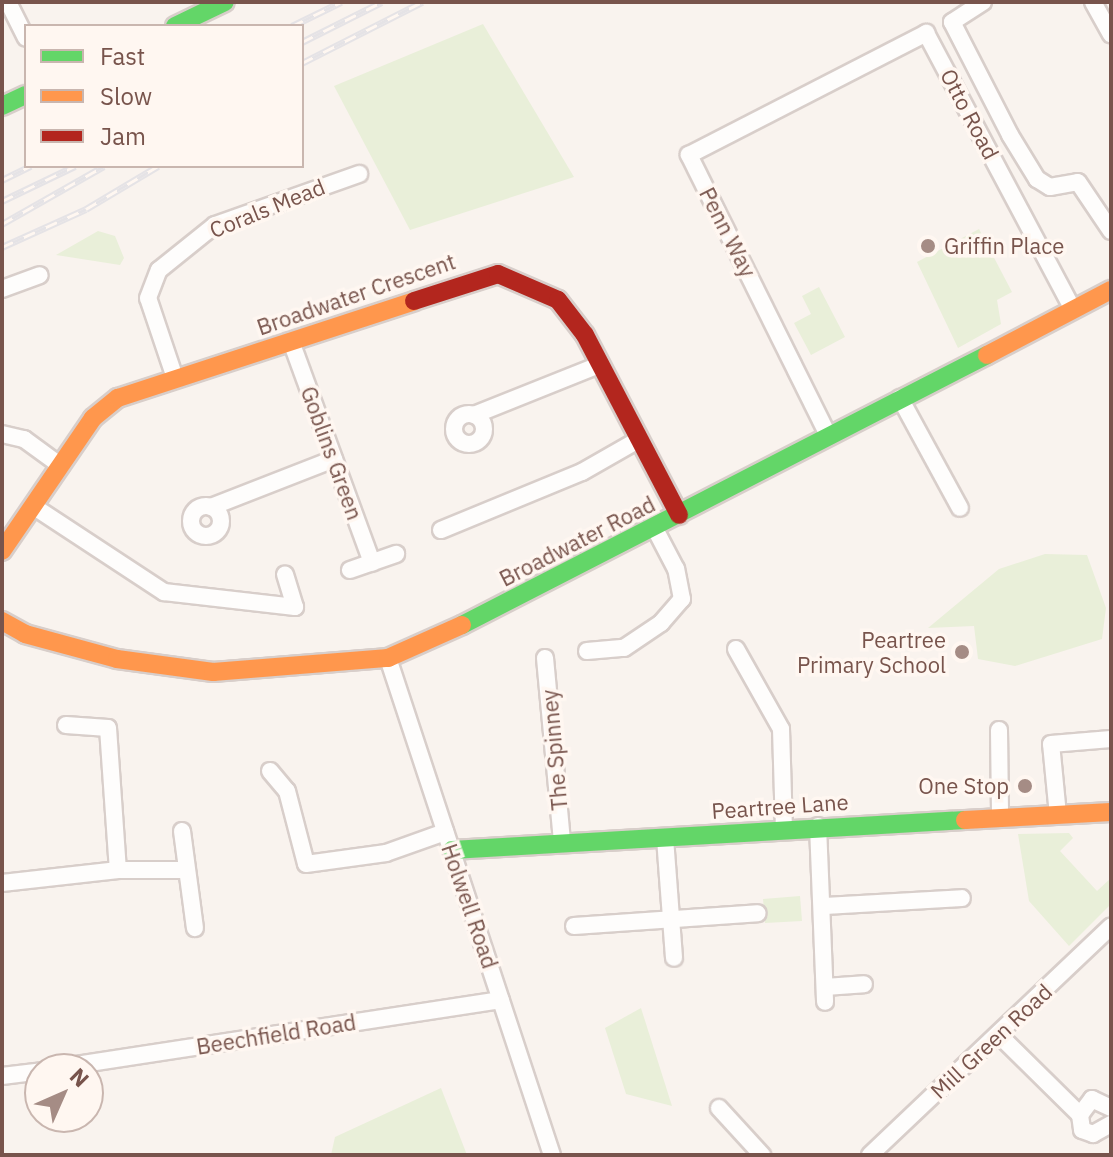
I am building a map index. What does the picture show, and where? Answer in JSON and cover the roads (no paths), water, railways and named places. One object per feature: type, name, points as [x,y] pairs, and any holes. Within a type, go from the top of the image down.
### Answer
[{"type":"street","points":[[8,2],[24,34]]},
{"type":"street","points":[[179,24],[225,2]]},
{"type":"street","points":[[983,2],[952,22],[1010,135],[1037,179],[1050,187],[1078,182],[1111,231]]},
{"type":"street","points":[[1093,2],[1111,34]]},
{"type":"street","name":"Otto Road","points":[[813,92],[926,33],[1073,309]]},
{"type":"street","name":"Penn Way","points":[[813,92],[689,155],[828,435]]},
{"type":"street","points":[[2,106],[24,96]]},
{"type":"street","name":"Corals Mead","points":[[175,378],[148,298],[159,270],[215,225],[359,174]]},
{"type":"street","name":"Broadwater Crescent","points":[[2,551],[102,408],[175,378],[292,344],[498,274],[558,300],[599,365],[679,515]]},
{"type":"street","points":[[2,289],[40,275]]},
{"type":"street","name":"Broadwater Road","points":[[2,621],[25,634],[117,659],[213,672],[388,658],[679,515],[1111,290]]},
{"type":"street","name":"Goblins Green","points":[[292,344],[372,563]]},
{"type":"street","points":[[474,415],[599,365]]},
{"type":"street","points":[[900,398],[960,508]]},
{"type":"street","points":[[2,434],[24,439],[61,466]]},
{"type":"street","points":[[441,530],[582,472],[638,440]]},
{"type":"street","points":[[211,507],[334,459]]},
{"type":"street","points":[[33,506],[164,592],[295,607],[285,574]]},
{"type":"street","points":[[587,651],[624,648],[661,623],[682,599],[676,569],[654,527]]},
{"type":"street","points":[[350,570],[396,554]]},
{"type":"street","name":"Broadwater Road","points":[[2,638],[25,634]]},
{"type":"street","points":[[736,649],[781,729],[784,829]]},
{"type":"street","name":"Holwell Road","points":[[388,658],[552,1155]]},
{"type":"street","name":"The Spinney","points":[[545,658],[562,843]]},
{"type":"street","points":[[66,725],[108,728],[118,870]]},
{"type":"street","points":[[999,730],[1000,817]]},
{"type":"street","points":[[1058,815],[1051,744],[1111,739]]},
{"type":"street","points":[[270,771],[287,791],[306,864],[448,841]]},
{"type":"street","name":"Peartree Lane","points":[[448,841],[562,843],[818,826],[1111,812]]},
{"type":"street","points":[[818,826],[825,906],[825,994],[864,984]]},
{"type":"street","points":[[182,831],[184,870],[195,928]]},
{"type":"street","points":[[665,838],[674,958]]},
{"type":"street","points":[[2,883],[118,870],[184,870]]},
{"type":"street","points":[[825,906],[962,898]]},
{"type":"street","points":[[574,926],[758,913]]},
{"type":"street","name":"Mill Green Road","points":[[870,1155],[1111,926]]},
{"type":"street","name":"Beechfield Road","points":[[104,1061],[501,1000]]},
{"type":"street","points":[[998,1034],[1080,1115],[1082,1130],[1093,1134],[1111,1124]]},
{"type":"street","points":[[2,1076],[24,1073]]},
{"type":"street","points":[[1080,1115],[1092,1099],[1111,1108]]},
{"type":"street","points":[[719,1108],[762,1155]]},
{"type":"railway","points":[[296,24],[341,2]]},
{"type":"railway","points":[[304,41],[382,2]]},
{"type":"railway","points":[[304,62],[422,2]]},
{"type":"railway","points":[[2,180],[27,168]]},
{"type":"railway","points":[[2,201],[71,168]]},
{"type":"railway","points":[[2,224],[100,168]]},
{"type":"railway","points":[[2,247],[86,209],[155,168]]},
{"type":"place","name":"Griffin Place","points":[[928,246]]},
{"type":"place","name":"Peartree Primary School","points":[[962,652]]},
{"type":"place","name":"One Stop","points":[[1025,786]]}]
